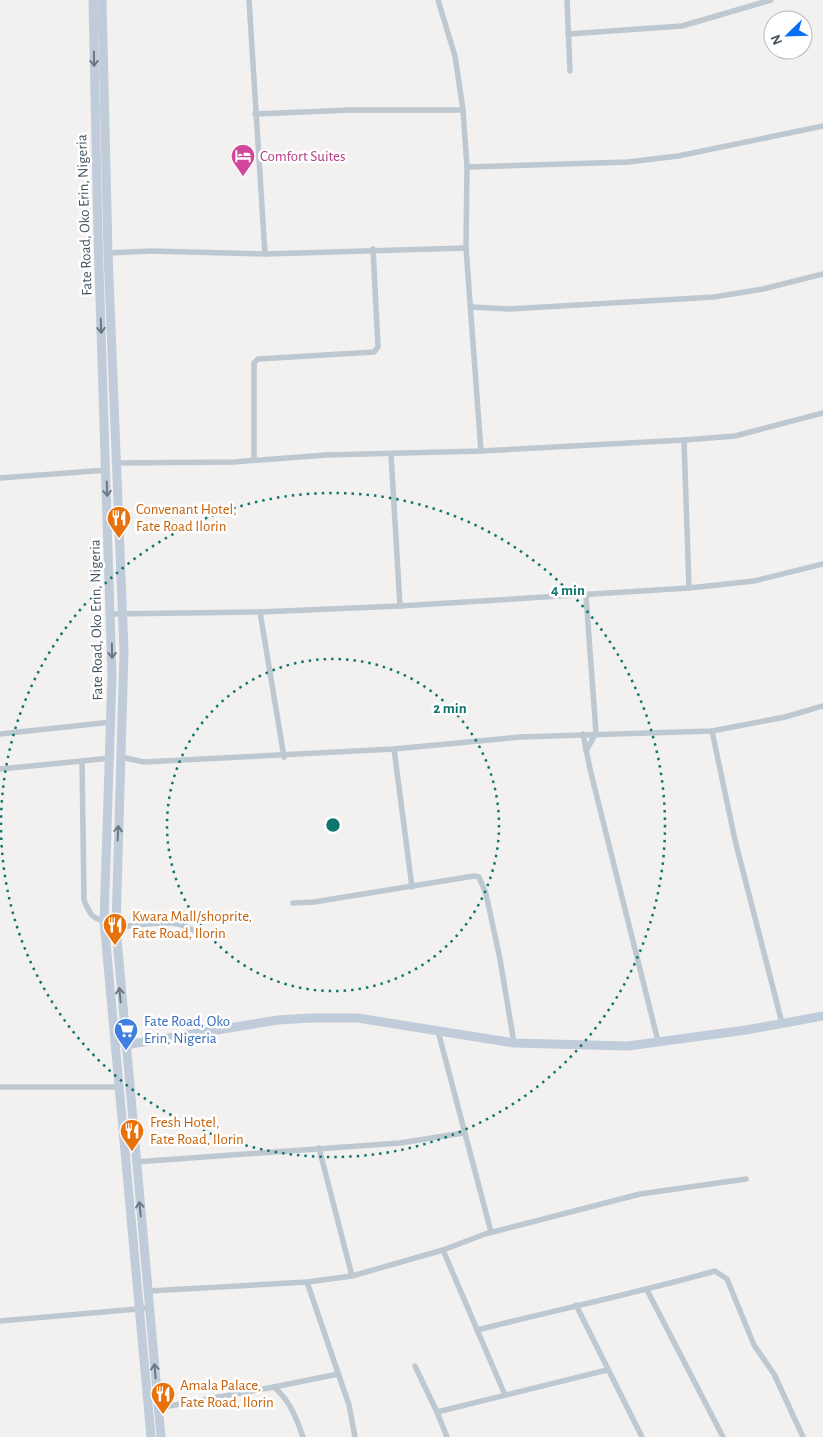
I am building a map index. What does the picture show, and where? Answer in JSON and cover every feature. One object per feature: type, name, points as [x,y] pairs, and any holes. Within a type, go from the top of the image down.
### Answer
[{"type":"street","name":"Fate Road, Oko Erin, Nigeria","points":[[93,0],[98,236],[111,614],[112,722],[104,921],[151,1437]]},
{"type":"street","name":"Fate Road, Oko Erin, Nigeria","points":[[102,0],[108,253],[123,613],[116,927],[135,1162],[161,1437]]},
{"type":"street","points":[[249,0],[265,254]]},
{"type":"street","points":[[438,0],[455,56],[463,110],[467,168],[466,248],[481,452]]},
{"type":"street","points":[[567,0],[570,71]]},
{"type":"street","points":[[568,34],[682,26],[772,0]]},
{"type":"street","points":[[255,114],[333,110],[463,110]]},
{"type":"street","points":[[467,168],[628,162],[678,156],[823,126]]},
{"type":"street","points":[[108,253],[151,251],[265,254],[373,249],[466,248]]},
{"type":"street","points":[[254,459],[254,363],[258,359],[374,352],[378,347],[373,249]]},
{"type":"street","points":[[471,307],[509,309],[714,297],[763,289],[823,274]]},
{"type":"street","points":[[116,464],[234,462],[254,459],[481,452],[684,440],[735,436],[823,413]]},
{"type":"street","points":[[684,440],[689,588]]},
{"type":"street","points":[[391,454],[400,606]]},
{"type":"street","points":[[0,478],[107,470]]},
{"type":"street","points":[[111,614],[260,612],[586,596],[754,582],[823,564]]},
{"type":"street","points":[[586,596],[596,733],[586,751]]},
{"type":"street","points":[[260,612],[284,757]]},
{"type":"street","points":[[121,757],[144,762],[284,757],[394,750],[520,737],[596,733],[712,731],[784,717],[823,706]]},
{"type":"street","points":[[0,734],[112,722]]},
{"type":"street","points":[[712,731],[735,840],[782,1023]]},
{"type":"street","points":[[584,734],[586,751],[658,1042]]},
{"type":"street","points":[[394,750],[412,887]]},
{"type":"street","points":[[0,769],[110,758]]},
{"type":"street","points":[[82,761],[84,900],[89,913],[95,919],[104,921]]},
{"type":"street","points":[[292,903],[314,902],[474,876],[482,881],[500,959],[514,1043]]},
{"type":"street","points":[[116,927],[185,925],[198,934]]},
{"type":"street","points":[[125,1045],[278,1020],[358,1018],[514,1043],[597,1047],[628,1046],[823,1016]]},
{"type":"street","points":[[438,1031],[491,1232]]},
{"type":"street","points":[[0,1087],[118,1087]]},
{"type":"street","points":[[135,1162],[400,1143],[464,1133]]},
{"type":"street","points":[[320,1148],[352,1276]]},
{"type":"street","points":[[148,1291],[307,1282],[352,1276],[443,1250],[491,1232],[640,1194],[746,1179]]},
{"type":"street","points":[[443,1250],[505,1395]]},
{"type":"street","points":[[477,1330],[576,1305],[647,1290],[715,1271],[727,1279],[754,1345],[774,1374],[803,1437]]},
{"type":"street","points":[[307,1282],[349,1405],[355,1437]]},
{"type":"street","points":[[647,1290],[723,1437]]},
{"type":"street","points":[[576,1305],[641,1437]]},
{"type":"street","points":[[0,1321],[149,1308]]},
{"type":"street","points":[[415,1366],[447,1437]]},
{"type":"street","points":[[437,1412],[607,1370]]},
{"type":"street","points":[[158,1408],[338,1374]]},
{"type":"street","points":[[274,1387],[285,1397],[294,1410],[303,1437]]},
{"type":"place","name":"Comfort Suites","points":[[243,177]]},
{"type":"place","name":"Convenant Hotel, Fate Road Ilorin","points":[[119,539]]},
{"type":"place","name":"Kwara Mall/shoprite, Fate Road, Ilorin","points":[[115,946]]},
{"type":"place","name":"Fate Road, Oko Erin, Nigeria","points":[[126,1051]]},
{"type":"place","name":"Fresh Hotel, Fate Road, Ilorin","points":[[132,1152]]},
{"type":"place","name":"Amala Palace, Fate Road, Ilorin","points":[[163,1415]]}]
